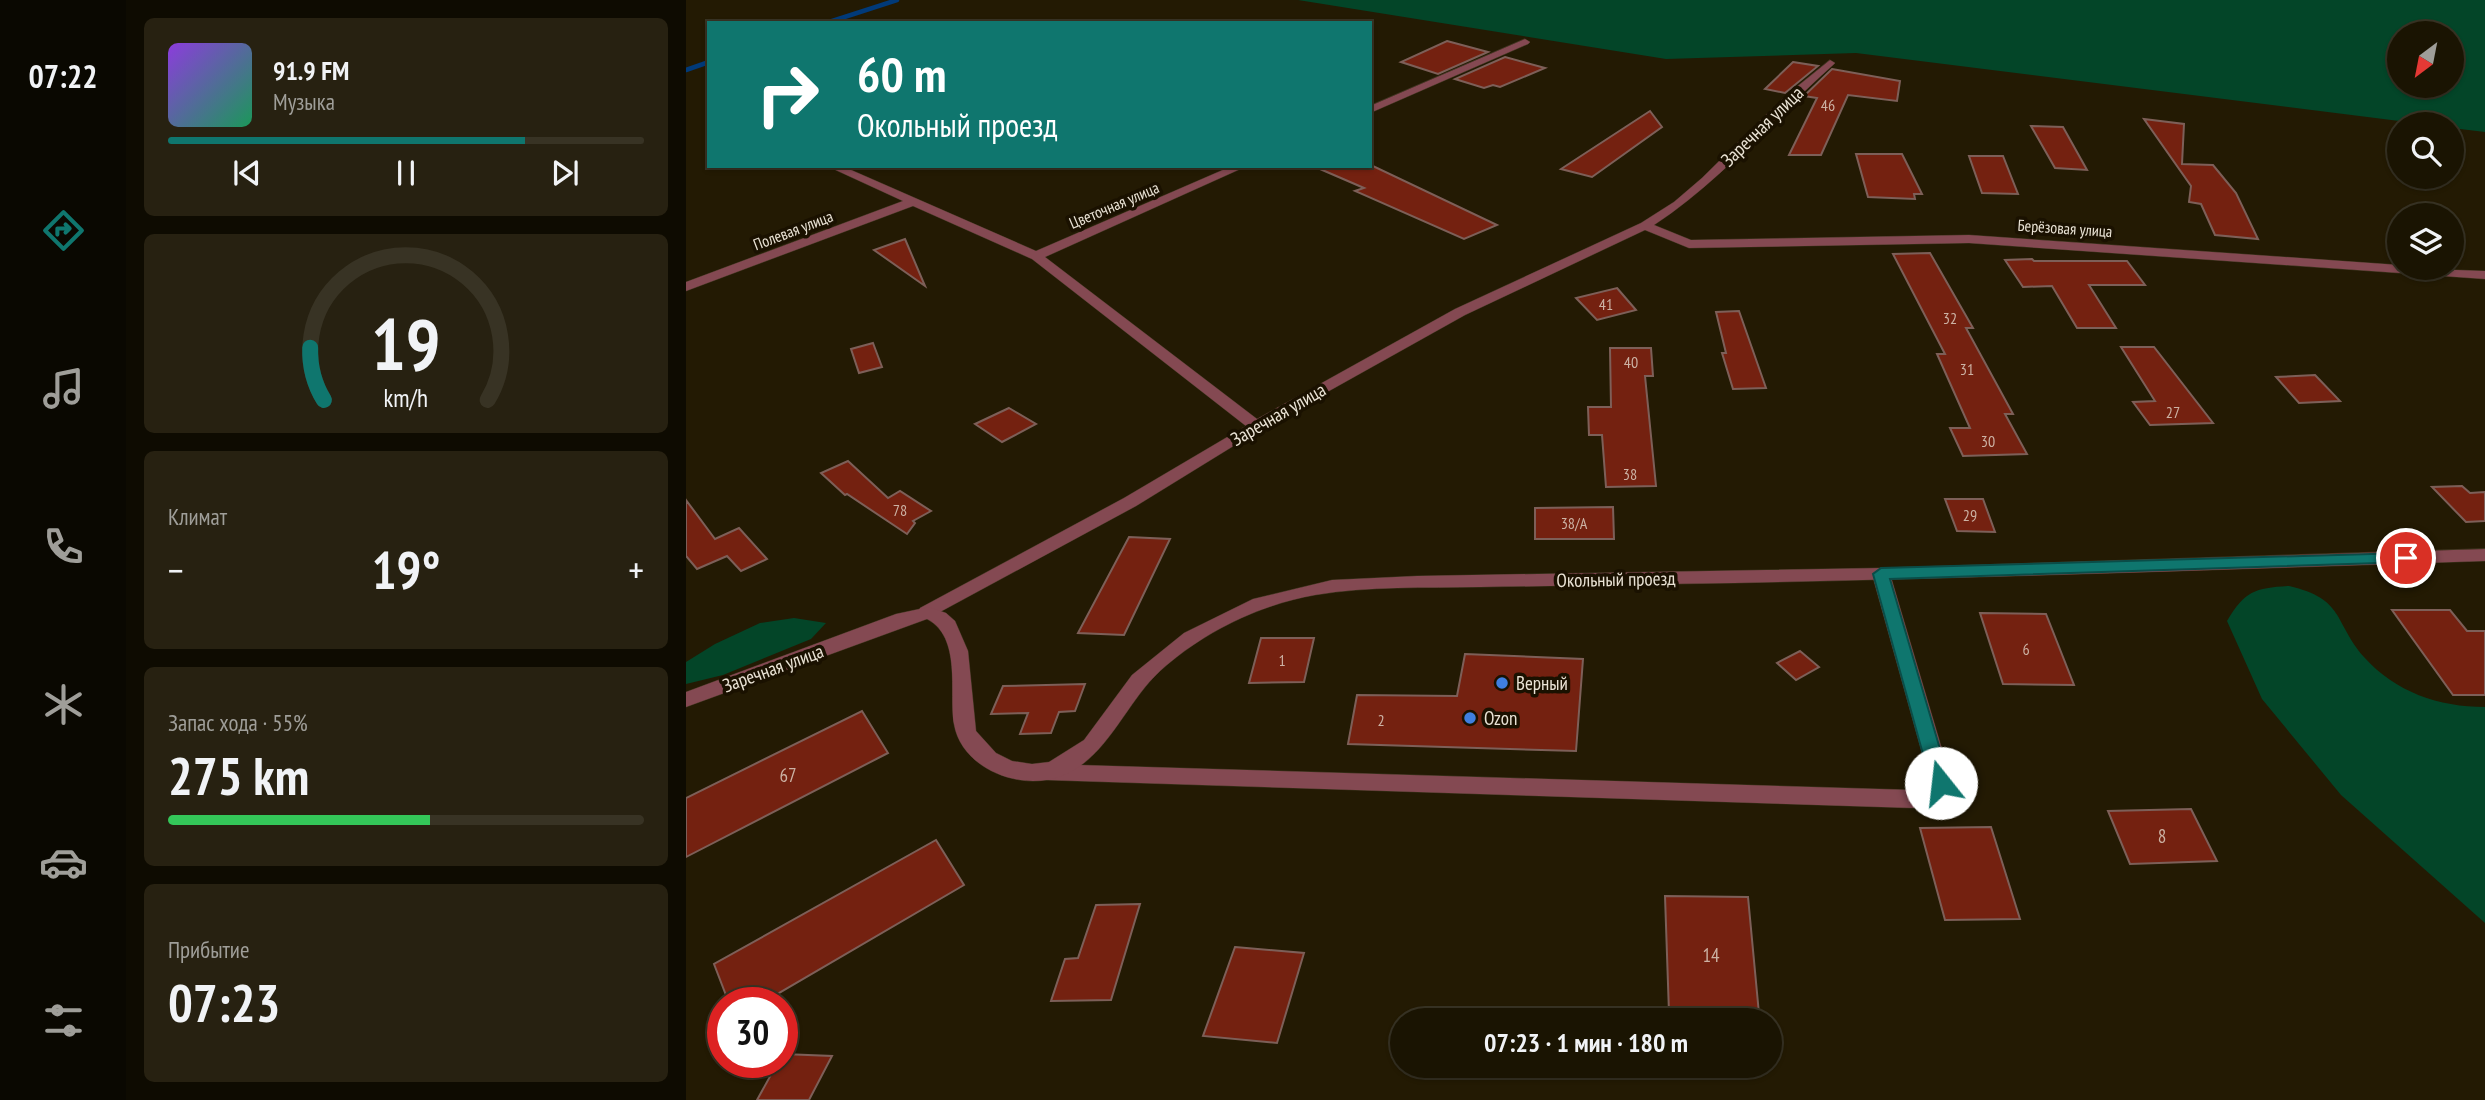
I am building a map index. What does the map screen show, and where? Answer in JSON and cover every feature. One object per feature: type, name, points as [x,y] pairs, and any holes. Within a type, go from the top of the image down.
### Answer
[{"type":"street","points":[[1372,109],[1525,42]]},
{"type":"street","name":"Заречная улица","points":[[686,700],[903,619],[927,613],[1130,502],[1256,426],[1460,313],[1646,226],[1706,180],[1787,100],[1830,63]]},
{"type":"street","points":[[836,168],[1036,256],[1256,426]]},
{"type":"street","name":"Цветочная улица","points":[[1036,256],[1237,168]]},
{"type":"street","name":"Полевая улица","points":[[686,287],[912,202]]},
{"type":"street","name":"Берёзовая улица","points":[[1646,226],[1689,244],[1969,239],[2485,275]]},
{"type":"street","name":"Окольный проезд","points":[[927,613],[942,618],[954,633],[963,684],[965,730],[984,756],[1010,772],[1046,772],[1080,757],[1098,741],[1122,702],[1150,669],[1185,641],[1236,614],[1280,597],[1332,586],[1417,582],[1881,574],[2485,555]]},
{"type":"street","points":[[1046,772],[1913,799],[1933,792],[1941,783],[1881,574]]},
{"type":"green space","points":[[1298,0],[2485,0],[2485,132],[2464,129],[2464,112],[2387,112],[2387,119],[1856,53],[1666,59]]},
{"type":"green space","points":[[2289,586],[2307,591],[2329,605],[2364,657],[2390,680],[2435,700],[2485,707],[2485,923],[2341,795],[2262,699],[2227,621],[2240,603],[2252,593]]},
{"type":"green space","points":[[794,618],[826,623],[811,639],[723,675],[686,684],[686,662],[715,644],[760,623]]},
{"type":"building","points":[[1447,41],[1488,52],[1438,74],[1401,62]]},
{"type":"building","points":[[1505,57],[1545,68],[1500,87],[1493,85],[1484,88],[1455,79]]},
{"type":"building","points":[[1793,62],[1818,66],[1785,93],[1765,89]]},
{"type":"building","points":[[1832,69],[1900,81],[1897,101],[1848,95],[1821,155],[1789,155],[1817,98],[1804,96]]},
{"type":"building","points":[[1650,111],[1662,127],[1592,177],[1561,169]]},
{"type":"building","points":[[2144,119],[2184,124],[2182,164],[2213,165],[2236,193],[2258,239],[2215,235],[2201,204],[2189,202],[2191,186]]},
{"type":"building","points":[[2031,126],[2063,127],[2087,170],[2055,168]]},
{"type":"building","points":[[1856,154],[1902,154],[1922,194],[1914,194],[1915,199],[1868,197]]},
{"type":"building","points":[[1969,156],[2003,156],[2018,194],[1982,193]]},
{"type":"building","points":[[1373,166],[1497,225],[1464,239],[1355,191],[1364,188],[1318,168]]},
{"type":"building","points":[[905,239],[925,286],[874,250]]},
{"type":"building","points":[[1930,253],[1973,328],[1966,328],[2013,414],[2005,414],[2027,454],[1963,456],[1950,428],[1970,428],[1937,354],[1945,354],[1893,254]]},
{"type":"building","points":[[2005,260],[2127,261],[2145,285],[2089,285],[2116,328],[2077,328],[2052,286],[2023,287]]},
{"type":"building","points":[[1617,288],[1636,310],[1597,320],[1576,298]]},
{"type":"building","points":[[1739,311],[1766,388],[1733,389],[1722,353],[1726,353],[1716,312]]},
{"type":"building","points":[[873,343],[882,367],[859,373],[851,349]]},
{"type":"building","points":[[2121,347],[2154,347],[2213,423],[2150,425],[2133,402],[2155,401]]},
{"type":"building","points":[[1610,348],[1651,348],[1653,376],[1645,376],[1656,486],[1606,487],[1602,435],[1589,435],[1588,407],[1611,407]]},
{"type":"building","points":[[2315,375],[2340,401],[2299,403],[2276,377]]},
{"type":"building","points":[[1009,408],[1036,424],[1002,442],[975,424]]},
{"type":"building","points":[[848,461],[888,498],[900,491],[931,511],[913,521],[915,523],[907,534],[845,495],[821,473]]},
{"type":"building","points":[[2462,486],[2470,493],[2485,492],[2485,521],[2466,522],[2432,487]]},
{"type":"building","points":[[1945,499],[1983,499],[1995,532],[1957,531]]},
{"type":"building","points":[[686,500],[715,539],[739,528],[767,559],[741,571],[727,556],[697,569],[686,556]]},
{"type":"building","points":[[1613,507],[1614,539],[1535,539],[1535,508]]},
{"type":"building","points":[[1129,537],[1170,539],[1124,635],[1078,633]]},
{"type":"building","points":[[2392,610],[2450,610],[2467,631],[2485,631],[2485,695],[2453,695]]},
{"type":"building","points":[[1980,613],[2046,614],[2074,685],[2003,684]]},
{"type":"building","points":[[1261,638],[1314,638],[1304,682],[1249,683]]},
{"type":"building","points":[[1800,651],[1819,667],[1796,680],[1777,663]]},
{"type":"building","points":[[1465,654],[1583,659],[1576,751],[1348,744],[1357,695],[1457,696]]},
{"type":"building","points":[[1085,684],[1075,711],[1059,712],[1051,733],[1020,734],[1028,713],[991,714],[1003,686]]},
{"type":"building","points":[[862,711],[888,753],[686,857],[686,798]]},
{"type":"building","points":[[2191,809],[2217,861],[2130,864],[2108,811]]},
{"type":"building","points":[[1991,827],[2020,919],[1945,920],[1920,828]]},
{"type":"building","points":[[936,840],[964,885],[789,987],[723,987],[714,964]]},
{"type":"building","points":[[1665,896],[1748,897],[1758,1008],[1669,1008]]},
{"type":"building","points":[[1140,904],[1111,1000],[1051,1001],[1065,959],[1078,958],[1096,905]]},
{"type":"building","points":[[1235,947],[1304,953],[1277,1043],[1203,1036]]},
{"type":"building","points":[[798,1055],[832,1056],[809,1100],[757,1100],[769,1078],[798,1078]]},
{"type":"waterway","points":[[832,21],[897,0]]},
{"type":"waterway","points":[[686,70],[707,63]]},
{"type":"place","name":"Верный","points":[[1502,683]]},
{"type":"place","name":"Ozon","points":[[1470,718]]},
{"type":"route","points":[[1941,783],[1881,574],[2406,558]]}]
